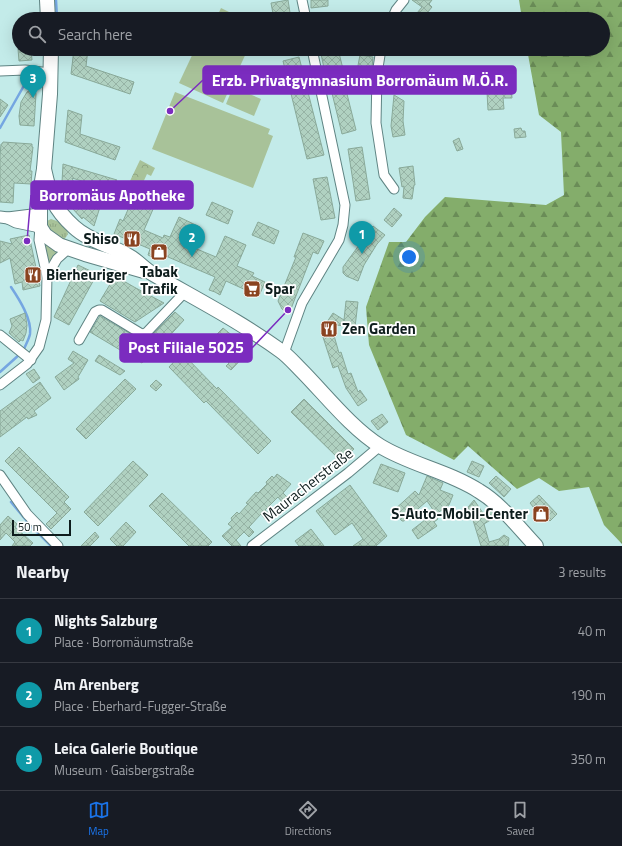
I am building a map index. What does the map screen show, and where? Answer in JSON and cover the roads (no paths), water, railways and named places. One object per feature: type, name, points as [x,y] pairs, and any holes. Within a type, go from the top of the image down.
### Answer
[{"type":"main road","points":[[46,0],[47,12]]},
{"type":"main road","points":[[51,56],[40,221],[45,235],[52,241],[68,249],[112,261],[134,269],[150,272]]},
{"type":"main road","points":[[44,169],[53,203],[74,231]]},
{"type":"main road","points":[[40,221],[55,217],[74,231],[129,256],[150,272],[241,324],[284,353],[360,431],[380,446],[400,456],[479,490],[498,506],[536,546]]},
{"type":"main road","points":[[68,249],[74,231]]},
{"type":"street","points":[[302,0],[305,12]]},
{"type":"street","points":[[395,12],[404,0]]},
{"type":"street","points":[[284,353],[302,303],[339,240],[344,225],[345,206],[313,56]]},
{"type":"street","points":[[380,56],[377,74],[376,123],[384,175],[394,189]]},
{"type":"street","points":[[0,71],[25,70],[50,73]]},
{"type":"street","points":[[0,385],[31,360],[40,347],[46,320],[47,276],[39,240],[40,221],[4,217]]},
{"type":"street","points":[[47,276],[57,259],[68,249]]},
{"type":"street","points":[[79,340],[95,312],[99,310],[102,310],[144,334],[185,292]]},
{"type":"street","points":[[0,335],[31,360]]},
{"type":"street","name":"Mauracherstraße","points":[[252,546],[348,473],[380,446]]},
{"type":"street","points":[[0,475],[28,514],[58,546]]},
{"type":"waterway","points":[[56,0],[57,12]]},
{"type":"waterway","points":[[0,128],[26,82]]},
{"type":"waterway","points":[[11,287],[18,297],[29,322],[30,334],[24,349]]},
{"type":"waterway","points":[[0,372],[20,354]]},
{"type":"waterway","points":[[11,502],[31,526],[51,546]]},
{"type":"place","name":"Leica Galerie Boutique","points":[[33,98]]},
{"type":"place","name":"Erzb. Privatgymnasium Borromäum M.Ö.R.","points":[[170,111]]},
{"type":"place","name":"Shiso","points":[[132,239]]},
{"type":"place","name":"Borromäus Apotheke","points":[[27,241]]},
{"type":"place","name":"Tabak Trafik","points":[[159,252]]},
{"type":"place","name":"Nights Salzburg","points":[[362,254]]},
{"type":"place","name":"Am Arenberg","points":[[192,257]]},
{"type":"place","name":"Bierheuriger","points":[[33,275]]},
{"type":"place","name":"Spar","points":[[252,289]]},
{"type":"place","name":"Post Filiale 5025","points":[[288,310]]},
{"type":"place","name":"Zen Garden","points":[[329,329]]},
{"type":"place","name":"S-Auto-Mobil-Center","points":[[541,514]]}]
